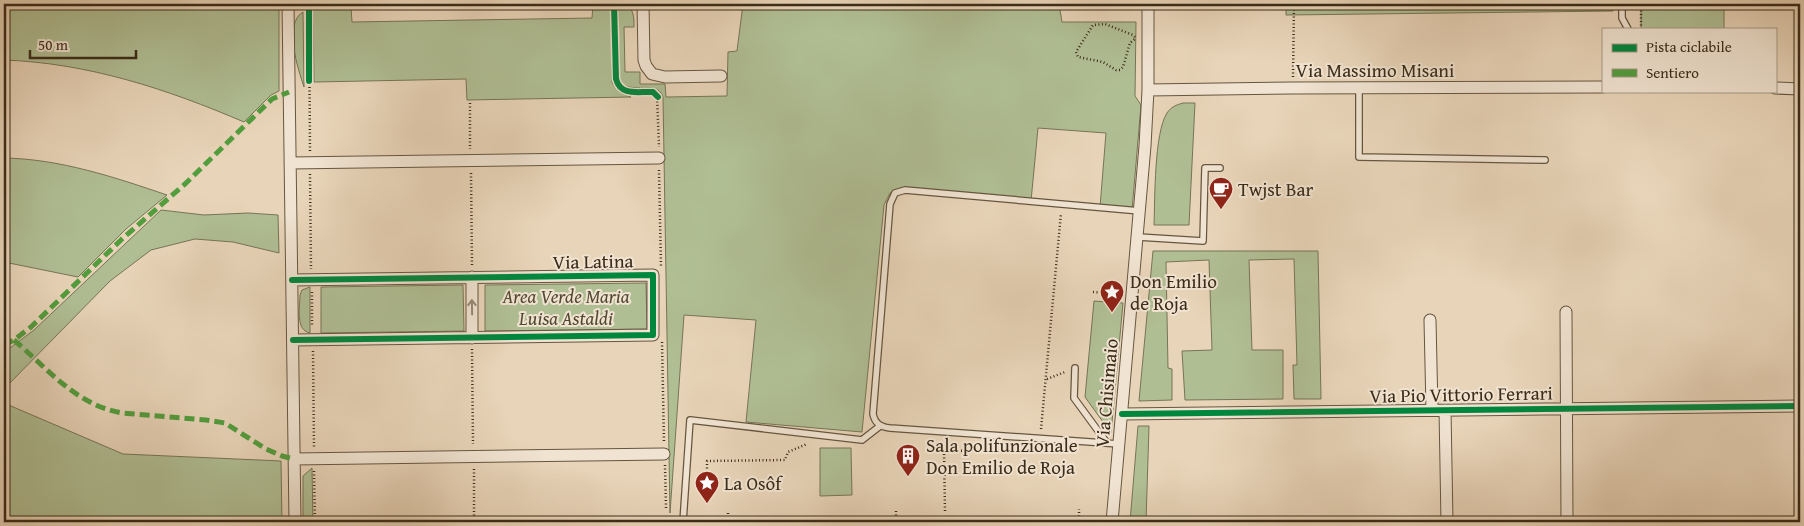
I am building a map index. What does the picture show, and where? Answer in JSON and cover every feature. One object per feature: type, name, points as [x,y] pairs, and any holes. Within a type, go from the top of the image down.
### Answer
[{"type":"street","points":[[288,4],[295,522]]},
{"type":"street","points":[[643,4],[644,60],[652,74],[665,77],[721,76]]},
{"type":"street","name":"Via Chisimaio","points":[[1112,522],[1140,211],[1148,90],[1142,38],[1148,4]]},
{"type":"street","name":"Via Massimo Misani","points":[[1148,90],[1602,87]]},
{"type":"street","points":[[1776,88],[1800,88]]},
{"type":"street","points":[[290,163],[659,158]]},
{"type":"street","name":"Via Latina","points":[[292,280],[653,275],[653,335],[293,340]]},
{"type":"street","points":[[472,277],[472,338]]},
{"type":"street","name":"Via Pio Vittorio Ferrari","points":[[1566,312],[1566,522]]},
{"type":"street","name":"Via Pio Vittorio Ferrari","points":[[1430,320],[1432,410]]},
{"type":"street","name":"Via Pio Vittorio Ferrari","points":[[1122,414],[1800,406]]},
{"type":"street","name":"Via Pio Vittorio Ferrari","points":[[1445,410],[1447,522]]},
{"type":"street","points":[[294,459],[664,454]]},
{"type":"lane","points":[[1622,4],[1622,18],[1627,28]]},
{"type":"lane","points":[[1359,88],[1359,157],[1545,160]]},
{"type":"lane","points":[[1138,237],[1203,242],[1205,168],[1220,168]]},
{"type":"lane","points":[[1120,444],[896,429],[880,426],[876,422],[873,414],[890,204],[893,196],[905,190],[1140,211]]},
{"type":"lane","points":[[1076,368],[1074,398],[1107,443]]},
{"type":"lane","points":[[683,522],[690,420],[862,440],[880,426]]},
{"type":"path","points":[[614,4],[616,79],[618,85],[627,92],[653,92],[658,97]]},
{"type":"path","points":[[1294,4],[1294,88]]},
{"type":"path","points":[[1641,4],[1641,28]]},
{"type":"path","points":[[309,7],[310,154]]},
{"type":"path","points":[[1105,24],[1142,38],[1130,43],[1123,67],[1120,70],[1116,70],[1103,62],[1078,56],[1076,52],[1078,46],[1093,25],[1105,24]]},
{"type":"path","points":[[470,103],[470,149]]},
{"type":"path","points":[[471,169],[472,277]]},
{"type":"path","points":[[310,174],[312,273]]},
{"type":"path","points":[[1040,438],[1062,204]]},
{"type":"path","points":[[312,287],[312,333]]},
{"type":"path","points":[[1092,292],[1124,294]]},
{"type":"path","points":[[472,338],[473,444]]},
{"type":"path","points":[[312,351],[314,449]]},
{"type":"path","points":[[1046,380],[1076,368]]},
{"type":"path","points":[[945,511],[944,451],[1000,450],[1006,436]]},
{"type":"path","points":[[686,481],[708,481],[707,461],[785,460],[788,452],[808,444]]},
{"type":"path","points":[[474,463],[474,522]]},
{"type":"path","points":[[314,468],[315,522]]},
{"type":"path","points":[[1078,520],[1079,509]]},
{"type":"path","points":[[896,511],[896,522]]},
{"type":"path","points":[[728,514],[728,522]]},
{"type":"green space","points":[[4,4],[279,4],[279,91],[271,95],[244,122],[186,99],[97,72],[35,62],[4,60]]},
{"type":"green space","points":[[611,4],[612,82],[620,92],[631,97],[467,100],[466,79],[314,82],[313,9],[351,7],[352,22],[592,18],[593,5]]},
{"type":"green space","points":[[618,4],[626,4],[631,9],[634,17],[634,27],[624,27],[625,72],[640,72],[640,84],[665,84],[666,97],[727,96],[728,52],[737,51],[743,4],[1059,4],[1062,22],[1136,22],[1135,96],[1141,105],[1132,210],[1100,207],[1106,133],[1038,128],[1031,201],[899,189],[890,193],[884,205],[862,432],[746,422],[756,320],[684,315],[670,513],[663,97],[655,89],[625,86],[620,83]]},
{"type":"green space","points":[[1286,4],[1613,4],[1613,11],[1286,15]]},
{"type":"green space","points":[[1641,4],[1724,4],[1724,28],[1641,28]]},
{"type":"green space","points":[[303,12],[304,87],[298,69],[293,36],[297,18]]},
{"type":"green space","points":[[1183,103],[1195,103],[1189,225],[1154,225],[1157,151],[1160,135],[1167,113],[1174,106]]},
{"type":"green space","points":[[4,158],[66,165],[167,195],[126,229],[78,277],[4,262]]},
{"type":"green space","points":[[161,210],[204,215],[248,213],[278,215],[279,253],[233,242],[195,239],[151,250],[110,281],[4,389],[4,350],[10,348],[34,330]]},
{"type":"green space","points":[[1153,251],[1318,251],[1321,399],[1294,399],[1293,365],[1297,365],[1294,259],[1249,260],[1252,350],[1283,350],[1283,399],[1185,400],[1182,351],[1212,350],[1209,260],[1166,262],[1168,368],[1172,369],[1172,400],[1139,401]]},
{"type":"green space","name":"Area Verde Maria Luisa Astaldi","points":[[646,283],[647,329],[485,331],[485,285]]},
{"type":"green space","name":"Area Verde Maria Luisa Astaldi","points":[[463,285],[464,331],[321,333],[321,287]]},
{"type":"green space","points":[[310,287],[310,333],[302,327],[299,312],[302,290]]},
{"type":"green space","points":[[1094,301],[1123,303],[1111,433],[1085,397]]},
{"type":"green space","points":[[4,403],[123,454],[281,461],[282,522],[4,522]]},
{"type":"green space","points":[[1138,426],[1149,426],[1146,522],[1130,522]]},
{"type":"green space","points":[[820,448],[851,448],[852,495],[820,496]]},
{"type":"green space","points":[[312,468],[313,522],[303,522],[303,476]]},
{"type":"marked path","points":[[4,345],[31,327],[122,239],[185,184],[272,99],[289,92]]},
{"type":"marked path","points":[[14,340],[51,374],[77,394],[106,409],[122,413],[225,423],[266,449],[294,459]]},
{"type":"cycle path","points":[[309,4],[309,81]]},
{"type":"cycle path","points":[[614,4],[616,79],[618,85],[626,91],[653,92],[658,97]]},
{"type":"cycle path","points":[[292,280],[653,275],[653,335],[293,340]]},
{"type":"cycle path","points":[[1122,414],[1800,406]]},
{"type":"place","name":"Twjst Bar","points":[[1221,210]]},
{"type":"place","name":"Don Emilio de Roja","points":[[1112,313]]},
{"type":"place","name":"Sala polifunzionale Don Emilio de Roja","points":[[908,477]]},
{"type":"place","name":"La Osôf","points":[[707,504]]}]
